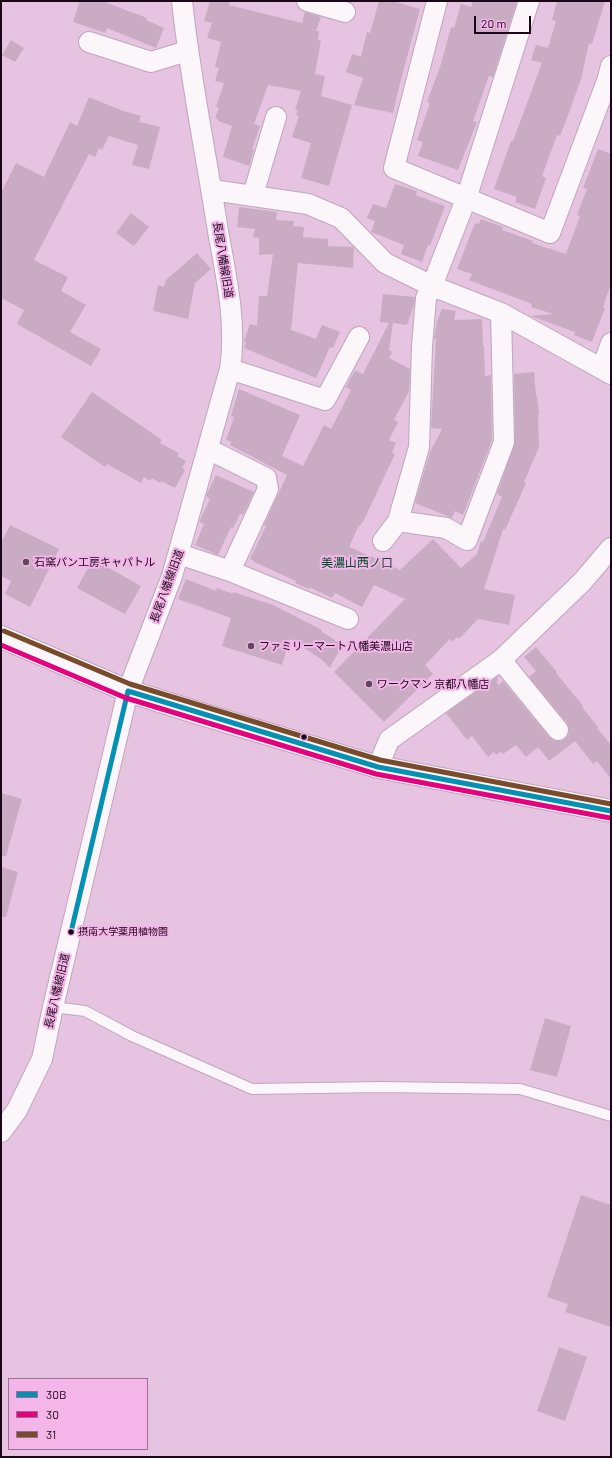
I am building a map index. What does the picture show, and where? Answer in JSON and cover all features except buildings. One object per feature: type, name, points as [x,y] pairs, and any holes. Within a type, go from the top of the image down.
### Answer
[{"type":"main road","points":[[1,637],[128,691],[378,767],[611,810]]},
{"type":"street","name":"長尾八幡線旧道","points":[[1,1132],[17,1110],[42,1059],[53,1006],[128,691],[179,554],[230,369],[232,353],[230,301],[187,51],[182,1]]},
{"type":"street","points":[[307,1],[345,12]]},
{"type":"street","points":[[437,1],[394,168],[550,233],[610,76]]},
{"type":"street","points":[[383,541],[398,521],[419,447],[422,346],[426,298],[466,199],[529,1]]},
{"type":"street","points":[[89,42],[151,62],[187,51]]},
{"type":"street","points":[[254,195],[276,116]]},
{"type":"street","points":[[212,190],[308,204],[340,218],[385,263],[432,286],[501,313],[606,372],[611,343]]},
{"type":"street","points":[[398,521],[446,528],[467,540],[504,442],[501,313]]},
{"type":"street","points":[[230,369],[325,400],[359,337]]},
{"type":"street","points":[[208,449],[266,478],[268,489],[230,571]]},
{"type":"street","points":[[378,767],[389,740],[501,660],[582,582],[611,548]]},
{"type":"street","points":[[179,554],[230,571],[348,619]]},
{"type":"street","points":[[501,660],[558,730]]},
{"type":"lane","points":[[53,1006],[85,1011],[132,1036],[252,1089],[381,1087],[520,1089],[611,1116]]},
{"type":"transit line","name":"31","points":[[4,631],[130,684],[380,760],[611,804]]},
{"type":"transit line","name":"30","points":[[1,645],[126,698],[376,774],[610,818]]},
{"type":"transit line","name":"30B","points":[[71,932],[128,691],[378,767],[611,811]]},
{"type":"place","name":"石窯パン工房キャパトル","points":[[26,562]]},
{"type":"place","name":"ファミリーマート八幡美濃山店","points":[[251,646]]},
{"type":"place","name":"ワークマン 京都八幡店","points":[[369,684]]},
{"type":"place","name":"摂南大学薬用植物園","points":[[71,932]]},
{"type":"district","name":"美濃山西ノ口","points":[[357,563]]}]
